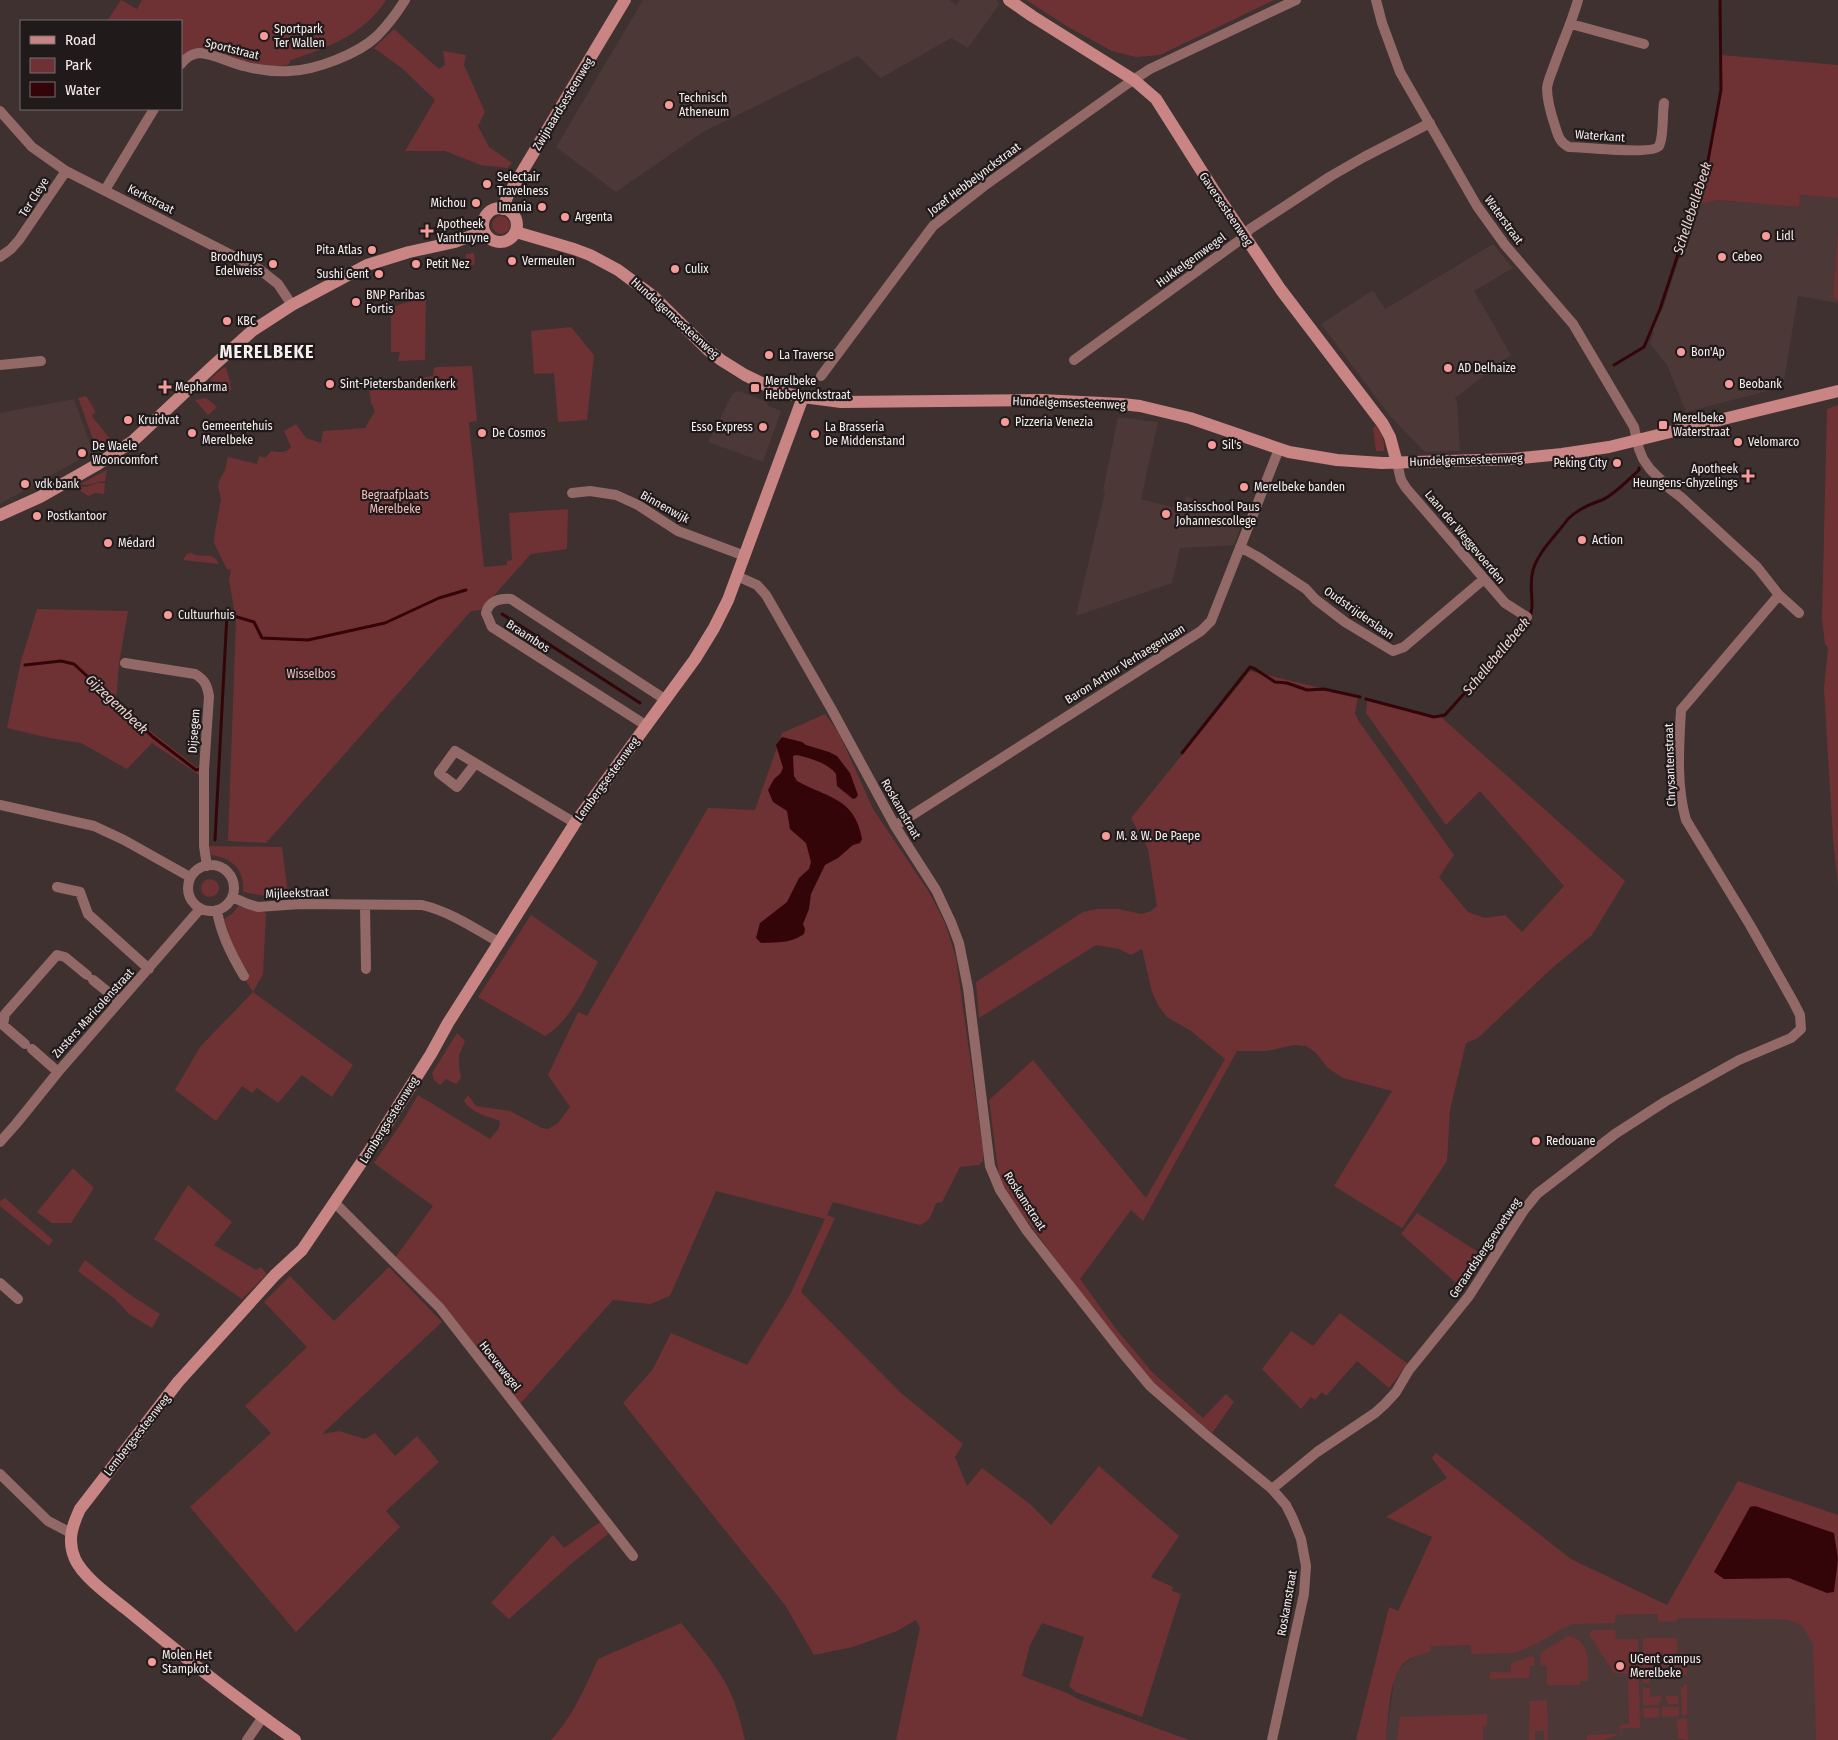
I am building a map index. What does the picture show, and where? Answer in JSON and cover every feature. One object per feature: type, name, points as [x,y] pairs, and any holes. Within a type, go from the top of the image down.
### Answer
[{"type":"main road","name":"Zwijnaardsesteenweg","points":[[503,209],[507,197],[625,0]]},
{"type":"main road","name":"Gaversesteenweg","points":[[1009,0],[1134,80],[1156,99],[1244,235],[1320,343],[1383,424],[1390,437],[1397,463]]},
{"type":"main road","points":[[503,209],[514,216],[517,225],[516,232],[508,240],[502,242],[491,239],[484,231],[484,219],[493,210],[503,209]]},
{"type":"main road","points":[[0,515],[46,494],[133,441],[252,331],[292,305],[367,265],[409,252],[455,242],[484,231]]},
{"type":"main road","name":"Hundelgemsesteenweg","points":[[516,232],[574,248],[612,266],[653,296],[699,342],[721,360],[745,375],[780,392],[841,402],[1041,400],[1122,404],[1190,418],[1279,449],[1337,460],[1397,463],[1512,459],[1608,447],[1838,391]]},
{"type":"main road","name":"Lembergsesteenweg","points":[[71,1533],[72,1526],[80,1509],[159,1405],[275,1276],[302,1250],[378,1138],[436,1046],[448,1022],[575,823],[695,659],[714,628],[738,576],[803,397]]},
{"type":"main road","points":[[71,1533],[71,1547],[80,1568],[109,1595],[161,1638],[295,1740]]},
{"type":"street","name":"Sportstraat","points":[[182,63],[192,55],[202,53],[245,66],[282,71],[302,70],[336,59],[360,48],[376,36],[405,0]]},
{"type":"street","name":"Jozef Hebbelynckstraat","points":[[822,376],[933,226],[1062,129],[1150,69],[1296,0]]},
{"type":"street","name":"Waterstraat","points":[[1376,0],[1384,32],[1400,72],[1477,206],[1505,245],[1573,324],[1632,424],[1637,439]]},
{"type":"street","name":"Waterkant","points":[[1578,0],[1571,24],[1547,86],[1552,118],[1559,139],[1563,144],[1642,151],[1656,149],[1661,138],[1664,104]]},
{"type":"street","points":[[1571,24],[1644,44]]},
{"type":"street","points":[[105,190],[153,110]]},
{"type":"street","name":"Kerkstraat","points":[[0,111],[32,147],[66,170],[259,269],[278,284],[292,305]]},
{"type":"street","name":"Hukkelgemwegel","points":[[1074,360],[1250,229],[1331,176],[1430,123]]},
{"type":"street","name":"Ter Cleye","points":[[0,257],[19,240],[66,170]]},
{"type":"street","points":[[0,365],[41,361]]},
{"type":"street","points":[[1637,439],[1641,454],[1650,469],[1757,567],[1779,595],[1798,613]]},
{"type":"street","name":"Baron Arthur Verhaegenlaan","points":[[895,826],[1200,631],[1211,621],[1279,449]]},
{"type":"street","name":"Laan der Weggevoerden","points":[[1397,463],[1401,480],[1406,488],[1505,603],[1527,617]]},
{"type":"street","name":"Binnenwijk","points":[[572,493],[590,491],[616,495],[638,505],[678,531],[745,556]]},
{"type":"street","name":"Oudstrijderslaan","points":[[1240,547],[1306,589],[1315,599],[1345,622],[1393,651],[1404,647],[1484,579]]},
{"type":"street","name":"Roskamstraat","points":[[738,576],[757,585],[766,596],[836,717],[895,826],[936,890],[951,922],[959,943],[968,988],[990,1166],[1000,1190],[1027,1231],[1150,1386],[1272,1488],[1286,1505],[1298,1529],[1306,1566],[1304,1594],[1272,1740]]},
{"type":"street","name":"Chrysantenstraat","points":[[1779,595],[1681,710],[1681,805],[1686,820],[1763,948],[1800,1015],[1801,1029]]},
{"type":"street","name":"Braambos","points":[[647,726],[492,627],[486,613],[490,605],[496,600],[511,599],[666,700]]},
{"type":"street","name":"Dijsegem","points":[[125,663],[194,674],[203,679],[207,687],[209,696],[204,770],[204,846],[207,866]]},
{"type":"street","points":[[475,764],[575,823]]},
{"type":"street","points":[[0,805],[94,826],[118,836],[190,877]]},
{"type":"street","points":[[207,866],[217,866],[224,870],[233,883],[232,897],[226,906],[217,910],[200,909],[192,903],[188,894],[190,877],[200,868],[207,866]]},
{"type":"street","points":[[57,887],[80,892],[88,914],[149,969]]},
{"type":"street","name":"Mijleekstraat","points":[[232,897],[258,907],[300,904],[422,905],[439,909],[457,917],[500,943]]},
{"type":"street","points":[[365,905],[366,969]]},
{"type":"street","name":"Zusters Maricolenstraat","points":[[2,1135],[200,909]]},
{"type":"street","points":[[217,910],[218,919],[232,956],[244,976]]},
{"type":"street","points":[[58,1072],[3,1025],[5,1014],[57,955],[65,957],[119,1002]]},
{"type":"street","name":"Geraardsbergsevoetweg","points":[[1272,1488],[1323,1448],[1375,1413],[1396,1392],[1410,1370],[1469,1296],[1524,1210],[1537,1194],[1615,1134],[1666,1101],[1739,1060],[1791,1038],[1801,1029]]},
{"type":"street","name":"Hoevewegel","points":[[334,1202],[440,1308],[634,1556]]},
{"type":"street","points":[[0,1284],[18,1298]]},
{"type":"street","points":[[0,1474],[48,1521],[71,1533]]},
{"type":"street","points":[[247,1740],[263,1717]]},
{"type":"shaded area","name":"Technisch Atheneum","points":[[643,0],[949,0],[956,5],[960,0],[996,0],[1000,3],[968,48],[951,38],[881,78],[858,56],[703,132],[616,192],[556,147]]},
{"type":"shaded area","points":[[1800,195],[1838,198],[1838,228],[1833,297],[1838,303],[1798,296],[1783,387],[1686,412],[1667,365],[1650,344],[1655,321],[1657,321],[1660,311],[1662,311],[1697,205],[1717,200],[1798,207]]},
{"type":"shaded area","points":[[1493,244],[1513,268],[1474,291],[1511,355],[1455,398],[1457,402],[1460,451],[1425,452],[1390,416],[1321,324],[1373,290],[1385,309]]},
{"type":"shaded area","points":[[739,391],[767,402],[767,405],[781,411],[763,462],[708,442],[733,393]]},
{"type":"shaded area","points":[[74,399],[93,452],[0,504],[0,413]]},
{"type":"shaded area","name":"Basisschool Paus Johannescollege","points":[[1118,417],[1158,422],[1141,499],[1183,510],[1186,496],[1244,518],[1234,545],[1180,548],[1172,583],[1076,616],[1105,492],[1103,491]]},
{"type":"shaded area","name":"UGent campus Merelbeke","points":[[1615,1615],[1838,1616],[1838,1740],[1386,1740],[1394,1680],[1398,1670],[1406,1662],[1417,1655],[1429,1652],[1430,1622],[1564,1625],[1615,1618]]},
{"type":"green space","name":"Sportpark Ter Wallen","points":[[121,0],[137,9],[142,0],[386,0],[377,12],[356,31],[331,45],[291,60],[288,65],[272,67],[243,61],[216,52],[182,61],[182,20],[108,20]]},
{"type":"green space","points":[[1026,0],[1274,0],[1160,55],[1136,57],[1112,51],[1070,28]]},
{"type":"green space","points":[[394,29],[439,69],[445,65],[443,51],[466,55],[464,65],[485,112],[478,126],[489,147],[512,163],[507,168],[481,165],[445,151],[405,151],[435,100],[403,69],[374,48]]},
{"type":"green space","points":[[1721,55],[1838,65],[1838,198],[1800,195],[1799,207],[1717,200],[1697,205],[1707,166],[1721,90]]},
{"type":"green space","points":[[501,216],[507,219],[510,225],[507,231],[501,234],[495,231],[492,225],[495,219]]},
{"type":"green space","points":[[1838,228],[1838,302],[1833,297]]},
{"type":"green space","points":[[474,253],[475,263],[473,265],[460,266],[460,262],[465,262],[466,254]]},
{"type":"green space","points":[[412,293],[426,293],[425,360],[398,361],[400,352],[391,352],[391,307],[412,301]]},
{"type":"green space","points":[[571,327],[594,355],[587,420],[558,422],[554,373],[534,374],[531,331]]},
{"type":"green space","points":[[472,366],[477,421],[469,422],[469,424],[484,567],[507,565],[507,561],[512,560],[509,513],[568,509],[567,549],[531,554],[481,610],[471,611],[266,843],[228,841],[236,620],[229,580],[231,570],[227,569],[214,543],[221,499],[218,486],[228,457],[257,464],[259,456],[265,458],[271,451],[287,451],[291,447],[284,431],[296,424],[306,438],[321,443],[323,431],[365,428],[375,411],[371,403],[369,386],[433,376],[434,368],[437,367]]},
{"type":"green space","points":[[224,367],[226,368],[231,389],[229,392],[219,394],[210,379]]},
{"type":"green space","points":[[86,396],[96,412],[92,415],[94,419],[112,441],[97,450],[78,398]]},
{"type":"green space","points":[[206,398],[217,407],[208,415],[195,400]]},
{"type":"green space","points":[[1838,405],[1838,886],[1833,839],[1824,688],[1828,648],[1825,644],[1822,619],[1827,409]]},
{"type":"green space","points":[[1377,425],[1383,437],[1384,451],[1376,451],[1373,428]]},
{"type":"green space","points":[[107,470],[105,481],[87,485],[80,484]]},
{"type":"green space","points":[[105,483],[104,494],[96,493],[88,496],[75,487],[86,487]]},
{"type":"green space","points":[[191,553],[199,556],[213,557],[219,564],[183,560],[187,554]]},
{"type":"green space","points":[[37,609],[128,611],[119,664],[116,700],[145,727],[199,769],[199,775],[152,743],[127,769],[81,743],[7,728],[21,661]]},
{"type":"green space","points":[[1250,671],[1358,697],[1355,713],[1358,720],[1454,855],[1439,877],[1468,912],[1485,918],[1505,915],[1522,932],[1564,886],[1480,791],[1446,825],[1366,713],[1367,699],[1441,717],[1625,881],[1592,935],[1551,969],[1478,1038],[1466,1043],[1450,1110],[1447,1161],[1402,1228],[1334,1186],[1392,1091],[1343,1078],[1328,1068],[1315,1052],[1306,1046],[1294,1045],[1266,1051],[1237,1051],[1143,1221],[1131,1210],[1080,1279],[1116,1329],[1153,1373],[1203,1418],[1226,1394],[1234,1402],[1212,1433],[1148,1378],[1012,1201],[999,1177],[989,1100],[1033,1060],[1146,1198],[1225,1059],[1191,1031],[1167,1017],[1159,1007],[1152,992],[1142,949],[1131,955],[1119,949],[1096,945],[979,1018],[976,982],[1083,912],[1097,909],[1118,909],[1142,914],[1151,911],[1157,906],[1148,849],[1131,818]]},
{"type":"green space","points":[[825,714],[839,733],[873,809],[929,892],[945,923],[956,958],[983,1161],[979,1165],[960,1167],[942,1202],[936,1203],[929,1219],[920,1225],[833,1202],[827,1215],[835,1218],[801,1292],[901,1393],[963,1444],[955,1457],[967,1486],[982,1468],[1030,1504],[1051,1525],[1099,1466],[1179,1536],[1151,1577],[1173,1587],[1172,1591],[1181,1594],[1142,1717],[1076,1692],[1069,1686],[1084,1637],[1042,1623],[1030,1645],[1022,1676],[1080,1700],[1189,1740],[896,1740],[920,1628],[916,1620],[897,1631],[853,1647],[814,1655],[785,1605],[623,1403],[653,1369],[671,1333],[747,1365],[790,1295],[825,1219],[716,1191],[670,1296],[650,1304],[613,1300],[519,1405],[394,1259],[433,1206],[374,1163],[418,1095],[490,1139],[499,1128],[500,1121],[480,1114],[467,1105],[464,1101],[468,1095],[476,1106],[510,1111],[542,1128],[548,1129],[557,1124],[570,1107],[548,1075],[578,1012],[587,1016],[708,808],[755,810],[782,733]]},
{"type":"green space","points":[[209,846],[282,847],[288,894],[266,896],[243,892],[242,877],[236,866],[225,859],[211,855]]},
{"type":"green space","points":[[206,879],[214,879],[219,884],[217,895],[206,897],[201,892],[201,884]]},
{"type":"green space","points":[[238,906],[266,913],[263,974],[253,992],[246,981],[249,973],[234,951],[224,919],[233,913]]},
{"type":"green space","points":[[531,915],[598,962],[570,1012],[545,1036],[478,997]]},
{"type":"green space","points":[[253,992],[353,1065],[332,1097],[302,1075],[278,1103],[257,1088],[252,1093],[242,1086],[216,1121],[175,1090],[200,1047]]},
{"type":"green space","points":[[457,1033],[465,1041],[459,1056],[461,1078],[456,1084],[446,1079],[440,1085],[434,1080],[432,1073]]},
{"type":"green space","points":[[73,1168],[94,1188],[71,1223],[52,1223],[37,1212]]},
{"type":"green space","points":[[188,1185],[232,1222],[214,1245],[256,1270],[261,1267],[267,1274],[242,1299],[154,1239]]},
{"type":"green space","points":[[5,1198],[53,1240],[49,1246],[0,1206],[0,1201]]},
{"type":"green space","points":[[1417,1213],[1486,1257],[1464,1290],[1401,1234]]},
{"type":"green space","points":[[85,1260],[129,1294],[160,1314],[152,1328],[129,1314],[115,1299],[78,1271]]},
{"type":"green space","points":[[389,1267],[442,1322],[322,1434],[339,1431],[365,1439],[375,1433],[395,1456],[417,1436],[439,1462],[386,1511],[400,1527],[296,1632],[190,1507],[271,1433],[245,1406],[307,1347],[264,1302],[290,1276],[334,1321]]},
{"type":"green space","points":[[1340,1313],[1408,1364],[1389,1388],[1357,1361],[1326,1396],[1322,1392],[1315,1400],[1311,1397],[1301,1409],[1262,1369],[1291,1331],[1313,1346]]},
{"type":"green space","points":[[1436,1453],[1571,1559],[1667,1605],[1738,1481],[1838,1515],[1838,1740],[1816,1740],[1813,1644],[1803,1627],[1792,1621],[1781,1619],[1677,1618],[1677,1621],[1658,1622],[1658,1614],[1615,1615],[1615,1623],[1573,1624],[1515,1653],[1471,1654],[1471,1645],[1431,1646],[1430,1652],[1405,1662],[1395,1677],[1390,1698],[1386,1740],[1356,1740],[1389,1607],[1398,1611],[1432,1537],[1386,1517],[1447,1478],[1432,1458]]},
{"type":"green space","points":[[600,1522],[609,1533],[509,1619],[491,1603],[553,1535],[564,1548]]},
{"type":"green space","points":[[681,1623],[708,1656],[730,1692],[745,1740],[551,1740],[572,1711],[598,1659]]},
{"type":"green space","points":[[1594,1630],[1615,1630],[1616,1639],[1638,1639],[1640,1728],[1622,1728],[1622,1735],[1620,1725],[1629,1724],[1628,1674],[1614,1673],[1589,1634]]},
{"type":"green space","points":[[1568,1636],[1581,1642],[1587,1654],[1588,1681],[1580,1681],[1580,1685],[1547,1685],[1547,1666],[1541,1665],[1540,1653]]},
{"type":"green space","points":[[1643,1638],[1677,1638],[1678,1656],[1643,1657]]},
{"type":"green space","points":[[1680,1652],[1686,1653],[1687,1675],[1681,1676]]},
{"type":"green space","points":[[1534,1657],[1535,1666],[1530,1666],[1529,1678],[1490,1679],[1490,1672],[1511,1672],[1511,1663]]},
{"type":"green space","points":[[1643,1659],[1655,1660],[1655,1667],[1649,1668],[1650,1683],[1643,1683]]},
{"type":"green space","points":[[1678,1659],[1678,1667],[1657,1667],[1657,1660]]},
{"type":"green space","points":[[1684,1684],[1687,1684],[1687,1715],[1682,1716],[1681,1687],[1684,1687]]},
{"type":"green space","points":[[1643,1686],[1650,1688],[1650,1697],[1661,1696],[1662,1701],[1659,1701],[1659,1705],[1643,1705]]},
{"type":"green space","points":[[1665,1696],[1678,1696],[1678,1704],[1668,1704]]},
{"type":"green space","points":[[1547,1700],[1548,1740],[1544,1740],[1544,1731],[1535,1731],[1535,1740],[1529,1740],[1530,1701]]},
{"type":"green space","points":[[1662,1707],[1679,1707],[1679,1716],[1662,1717]]},
{"type":"green space","points":[[1643,1708],[1659,1708],[1659,1717],[1644,1718]]},
{"type":"green space","points":[[1487,1714],[1487,1725],[1483,1727],[1483,1740],[1397,1740],[1400,1717]]},
{"type":"green space","points":[[1677,1719],[1687,1719],[1688,1740],[1678,1738]]},
{"type":"green space","points":[[1616,1734],[1604,1740],[1587,1740],[1587,1735]]},
{"type":"water","points":[[782,737],[802,742],[837,756],[850,773],[858,795],[856,798],[853,799],[837,786],[836,774],[832,770],[813,760],[797,755],[793,756],[794,776],[797,781],[847,807],[858,825],[862,839],[860,843],[853,845],[838,858],[825,865],[811,894],[809,909],[803,924],[804,934],[788,941],[761,943],[756,938],[760,923],[787,902],[799,878],[809,869],[811,862],[806,843],[790,829],[787,811],[773,802],[768,790],[783,768],[776,745]]},
{"type":"water","points":[[1755,1506],[1834,1533],[1838,1559],[1834,1592],[1827,1593],[1789,1578],[1724,1579],[1714,1572],[1750,1507]]},
{"type":"waterway","name":"Schellebellebeek","points":[[1614,365],[1644,347],[1660,309],[1707,166],[1721,90],[1720,0]]},
{"type":"waterway","name":"Schellebellebeek","points":[[1366,699],[1434,717],[1445,715],[1528,622],[1532,610],[1531,581],[1534,567],[1537,560],[1568,519],[1584,507],[1602,500],[1611,494],[1639,468]]},
{"type":"waterway","points":[[215,840],[227,614],[254,622],[262,638],[308,640],[385,623],[439,598],[466,590]]},
{"type":"waterway","points":[[502,614],[640,703]]},
{"type":"waterway","name":"Gijzegembeek","points":[[25,665],[61,661],[74,664],[153,737],[196,770],[201,769]]},
{"type":"waterway","name":"Schellebellebeek","points":[[1182,753],[1250,667],[1275,682],[1287,683],[1307,690],[1324,689],[1360,697]]},
{"type":"place","name":"Sportpark Ter Wallen","points":[[264,36]]},
{"type":"place","name":"Technisch Atheneum","points":[[669,105]]},
{"type":"place","name":"Selectair Travelness","points":[[487,184]]},
{"type":"place","name":"Michou","points":[[476,203]]},
{"type":"place","name":"Imania","points":[[542,207]]},
{"type":"place","name":"Argenta","points":[[565,217]]},
{"type":"place","name":"Apotheek Vanthuyne","points":[[427,231]]},
{"type":"place","name":"Lidl","points":[[1766,236]]},
{"type":"place","name":"Pita Atlas","points":[[372,250]]},
{"type":"place","name":"Cebeo","points":[[1722,257]]},
{"type":"place","name":"Vermeulen","points":[[512,261]]},
{"type":"place","name":"Broodhuys Edelweiss","points":[[273,264]]},
{"type":"place","name":"Petit Nez","points":[[416,264]]},
{"type":"place","name":"Culix","points":[[675,269]]},
{"type":"place","name":"Sushi Gent","points":[[379,274]]},
{"type":"place","name":"BNP Paribas Fortis","points":[[356,302]]},
{"type":"place","name":"KBC","points":[[227,321]]},
{"type":"place","name":"Bon'Ap","points":[[1681,352]]},
{"type":"place","name":"La Traverse","points":[[769,355]]},
{"type":"place","name":"AD Delhaize","points":[[1448,368]]},
{"type":"place","name":"Sint-Pietersbandenkerk","points":[[330,384]]},
{"type":"place","name":"Beobank","points":[[1729,384]]},
{"type":"place","name":"Mepharma","points":[[165,387]]},
{"type":"place","name":"Merelbeke Hebbelynckstraat","points":[[755,388]]},
{"type":"place","name":"Kruidvat","points":[[128,420]]},
{"type":"place","name":"Pizzeria Venezia","points":[[1005,422]]},
{"type":"place","name":"Merelbeke Waterstraat","points":[[1663,425]]},
{"type":"place","name":"Esso Express","points":[[763,427]]},
{"type":"place","name":"Gemeentehuis Merelbeke","points":[[192,433]]},
{"type":"place","name":"De Cosmos","points":[[482,433]]},
{"type":"place","name":"La Brasseria De Middenstand","points":[[815,434]]},
{"type":"place","name":"Velomarco","points":[[1738,442]]},
{"type":"place","name":"Sil's","points":[[1212,445]]},
{"type":"place","name":"De Waele Wooncomfort","points":[[82,453]]},
{"type":"place","name":"Peking City","points":[[1617,463]]},
{"type":"place","name":"Apotheek Heungens-Ghyzelings","points":[[1748,476]]},
{"type":"place","name":"vdk bank","points":[[25,484]]},
{"type":"place","name":"Merelbeke banden","points":[[1244,487]]},
{"type":"place","name":"Basisschool Paus Johannescollege","points":[[1166,514]]},
{"type":"place","name":"Postkantoor","points":[[37,516]]},
{"type":"place","name":"Action","points":[[1582,540]]},
{"type":"place","name":"Médard","points":[[108,543]]},
{"type":"place","name":"Cultuurhuis","points":[[168,615]]},
{"type":"place","name":"M. & W. De Paepe","points":[[1106,836]]},
{"type":"place","name":"Redouane","points":[[1536,1141]]},
{"type":"place","name":"Molen Het Stampkot","points":[[152,1662]]},
{"type":"place","name":"UGent campus Merelbeke","points":[[1620,1666]]},
{"type":"district","name":"MERELBEKE","points":[[267,352]]},
{"type":"park label","name":"Begraafplaats Merelbeke","points":[[395,502]]},
{"type":"park label","name":"Wisselbos","points":[[311,674]]}]
